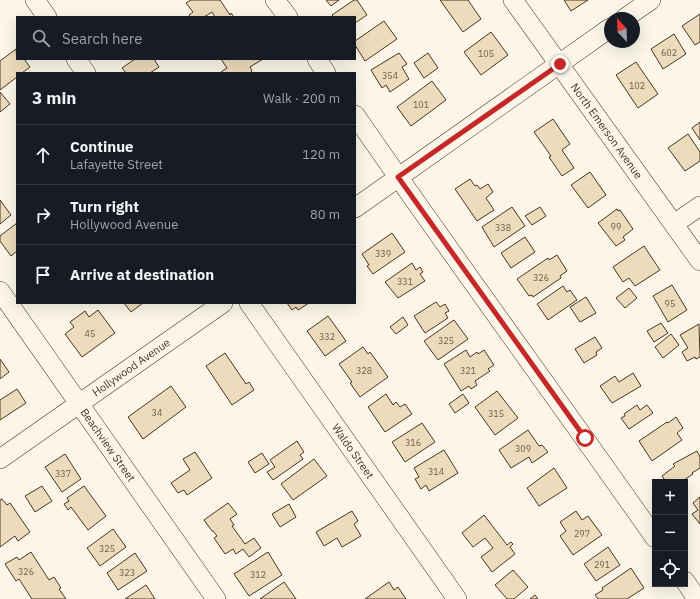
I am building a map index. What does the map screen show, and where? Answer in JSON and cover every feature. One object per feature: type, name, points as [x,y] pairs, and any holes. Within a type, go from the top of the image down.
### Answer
[{"type":"street","points":[[35,0],[46,16]]},
{"type":"street","points":[[275,0],[287,16]]},
{"type":"street","name":"North Emerson Avenue","points":[[513,0],[700,261]]},
{"type":"street","points":[[634,12],[651,0]]},
{"type":"street","points":[[356,207],[604,32]]},
{"type":"street","points":[[77,60],[85,72]]},
{"type":"street","points":[[317,60],[325,72]]},
{"type":"street","points":[[356,116],[652,534]]},
{"type":"street","points":[[674,224],[700,206]]},
{"type":"street","name":"Beachview Street","points":[[0,291],[216,599]]},
{"type":"street","name":"Hollywood Avenue","points":[[0,459],[222,304]]},
{"type":"street","name":"Waldo Street","points":[[250,304],[457,599]]},
{"type":"building","points":[[191,0],[220,0],[230,15],[231,13],[233,16],[214,16],[212,12],[206,16],[190,16],[193,12],[186,3]]},
{"type":"building","points":[[326,0],[339,0],[331,6]]},
{"type":"building","points":[[354,0],[357,0],[367,15],[356,22],[356,16],[332,15]]},
{"type":"building","points":[[440,0],[468,0],[481,19],[463,32]]},
{"type":"building","points":[[564,0],[588,0],[571,11]]},
{"type":"building","points":[[700,14],[700,42],[695,45],[682,26]]},
{"type":"building","points":[[384,21],[397,39],[365,61],[356,47],[356,40]]},
{"type":"building","points":[[491,32],[508,55],[481,75],[464,52]]},
{"type":"building","points":[[674,34],[686,54],[663,69],[651,49]]},
{"type":"building","points":[[16,49],[16,60],[25,60],[30,67],[23,72],[16,72],[16,78],[0,90],[0,61]]},
{"type":"building","points":[[399,53],[407,64],[402,67],[409,79],[390,92],[386,85],[382,88],[371,70]]},
{"type":"building","points":[[428,53],[438,68],[424,78],[414,63]]},
{"type":"building","points":[[134,60],[155,60],[159,67],[152,72],[125,72],[122,68]]},
{"type":"building","points":[[222,60],[261,60],[250,67],[251,72],[221,72],[227,68]]},
{"type":"building","points":[[636,62],[658,94],[638,108],[616,75]]},
{"type":"building","points":[[432,81],[446,100],[411,126],[397,107]]},
{"type":"building","points":[[0,92],[10,104],[0,112]]},
{"type":"building","points":[[553,119],[570,144],[562,150],[574,168],[562,176],[549,157],[551,156],[534,132]]},
{"type":"building","points":[[700,122],[700,140],[692,128]]},
{"type":"building","points":[[688,134],[700,152],[700,161],[685,171],[668,148]]},
{"type":"building","points":[[590,172],[606,195],[588,208],[571,185]]},
{"type":"building","points":[[470,179],[475,186],[477,185],[480,189],[488,184],[493,192],[486,198],[494,210],[477,221],[455,189]]},
{"type":"building","points":[[0,200],[11,215],[0,224]]},
{"type":"building","points":[[512,207],[525,226],[494,247],[482,227]]},
{"type":"building","points":[[540,207],[546,216],[532,225],[525,216]]},
{"type":"building","points":[[617,209],[618,211],[620,210],[633,229],[623,237],[625,240],[616,246],[598,223]]},
{"type":"building","points":[[16,224],[16,252],[11,256],[0,241],[0,236]]},
{"type":"building","points":[[392,233],[405,252],[373,274],[367,266],[369,265],[362,254]]},
{"type":"building","points":[[525,237],[535,252],[511,268],[501,253]]},
{"type":"building","points":[[644,246],[660,270],[635,286],[629,278],[623,282],[613,267]]},
{"type":"building","points":[[557,255],[567,271],[560,276],[561,278],[533,297],[532,295],[529,296],[517,279],[548,258],[549,260]]},
{"type":"building","points":[[412,263],[416,270],[420,267],[423,272],[420,274],[425,281],[398,298],[385,282]]},
{"type":"building","points":[[672,285],[687,310],[668,322],[653,296]]},
{"type":"building","points":[[563,286],[567,292],[570,290],[577,300],[548,320],[537,304]]},
{"type":"building","points":[[629,288],[637,298],[625,308],[616,298]]},
{"type":"building","points":[[586,297],[596,313],[580,322],[570,307]]},
{"type":"building","points":[[436,302],[440,307],[445,304],[449,311],[445,313],[448,318],[425,333],[414,316]]},
{"type":"building","points":[[125,304],[142,304],[131,312]]},
{"type":"building","points":[[288,304],[307,304],[298,310],[296,307],[292,310]]},
{"type":"building","points":[[98,310],[115,333],[82,357],[65,334],[74,327],[70,322],[85,311],[89,317]]},
{"type":"building","points":[[328,316],[346,341],[325,356],[307,331]]},
{"type":"building","points":[[403,317],[408,325],[396,334],[390,327]]},
{"type":"building","points":[[454,320],[468,339],[438,360],[424,341]]},
{"type":"building","points":[[661,323],[668,333],[654,342],[647,331]]},
{"type":"building","points":[[699,324],[700,357],[696,359],[695,357],[687,361],[682,352],[688,348],[680,335]]},
{"type":"building","points":[[671,334],[679,345],[663,358],[655,347]]},
{"type":"building","points":[[595,337],[602,348],[596,352],[597,355],[584,363],[575,349]]},
{"type":"building","points":[[363,347],[368,354],[370,352],[388,377],[360,397],[350,383],[352,382],[339,364]]},
{"type":"building","points":[[466,350],[470,357],[477,352],[478,354],[484,350],[494,365],[488,369],[490,371],[475,381],[477,385],[471,389],[469,386],[461,391],[444,364]]},
{"type":"building","points":[[225,353],[246,384],[249,382],[254,390],[232,405],[206,366]]},
{"type":"building","points":[[0,359],[9,372],[0,379]]},
{"type":"building","points":[[633,373],[641,386],[612,403],[600,386],[615,376],[619,382]]},
{"type":"building","points":[[171,386],[186,407],[143,439],[128,417]]},
{"type":"building","points":[[17,389],[26,403],[0,420],[0,400]]},
{"type":"building","points":[[497,391],[518,418],[495,435],[475,407]]},
{"type":"building","points":[[386,394],[393,405],[396,402],[400,407],[405,404],[412,414],[385,432],[368,407]]},
{"type":"building","points":[[463,394],[469,403],[455,413],[449,404]]},
{"type":"building","points":[[637,405],[640,410],[647,405],[653,413],[629,429],[621,418],[625,416],[624,414]]},
{"type":"building","points":[[676,417],[683,428],[677,433],[682,440],[652,461],[639,441]]},
{"type":"building","points":[[422,423],[435,442],[405,462],[392,442]]},
{"type":"building","points":[[528,430],[539,446],[542,445],[548,452],[532,463],[529,457],[511,468],[499,450]]},
{"type":"building","points":[[297,441],[304,452],[300,455],[303,459],[273,480],[267,472],[275,467],[270,460]]},
{"type":"building","points":[[444,450],[458,473],[429,491],[426,485],[421,489],[415,479],[419,477],[414,468]]},
{"type":"building","points":[[697,451],[700,457],[700,468],[686,479],[664,479],[662,476],[675,466],[673,464]]},
{"type":"building","points":[[195,452],[212,478],[187,495],[184,490],[178,493],[171,483],[190,470],[183,459]]},
{"type":"building","points":[[262,453],[269,464],[255,473],[248,462]]},
{"type":"building","points":[[65,454],[81,479],[62,492],[45,467]]},
{"type":"building","points":[[314,459],[327,476],[293,500],[281,484]]},
{"type":"building","points":[[554,468],[567,488],[539,506],[527,488]]},
{"type":"building","points":[[42,486],[52,501],[35,512],[25,496]]},
{"type":"building","points":[[84,486],[106,516],[88,530],[71,507],[68,510],[64,504],[69,501],[67,498]]},
{"type":"building","points":[[700,497],[700,524],[692,514],[698,510],[693,503]]},
{"type":"building","points":[[2,499],[7,505],[10,503],[30,532],[18,541],[15,536],[0,547],[0,500]]},
{"type":"building","points":[[228,503],[237,514],[230,519],[234,525],[232,526],[245,544],[254,538],[261,548],[249,557],[243,549],[236,554],[233,549],[225,554],[214,538],[217,536],[204,520]]},
{"type":"building","points":[[289,504],[296,517],[280,527],[272,514]]},
{"type":"building","points":[[352,511],[358,521],[354,524],[361,536],[342,547],[337,538],[324,546],[316,532]]},
{"type":"building","points":[[576,511],[582,520],[588,516],[602,535],[573,555],[560,536],[566,531],[560,522]]},
{"type":"building","points":[[484,515],[507,545],[511,542],[513,544],[510,547],[515,554],[492,572],[481,557],[493,548],[485,538],[473,547],[462,533]]},
{"type":"building","points":[[113,529],[126,547],[100,566],[87,548]]},
{"type":"building","points":[[608,547],[620,565],[596,581],[584,564]]},
{"type":"building","points":[[31,552],[49,580],[54,577],[61,588],[59,589],[66,599],[32,599],[19,579],[16,581],[5,564],[17,557],[19,560]]},
{"type":"building","points":[[268,552],[282,575],[249,596],[234,574]]},
{"type":"building","points":[[135,553],[147,571],[118,590],[107,573]]},
{"type":"building","points":[[631,568],[644,588],[627,599],[598,599],[595,595],[603,590],[602,588]]},
{"type":"building","points":[[513,570],[528,587],[514,599],[507,599],[495,585]]},
{"type":"building","points":[[284,582],[296,599],[260,599]]},
{"type":"building","points":[[389,582],[394,590],[398,587],[406,599],[365,599]]},
{"type":"building","points":[[146,585],[155,599],[125,599]]},
{"type":"building","points":[[535,595],[538,599],[530,599]]},
{"type":"route","points":[[560,64],[398,177],[585,438]]}]
